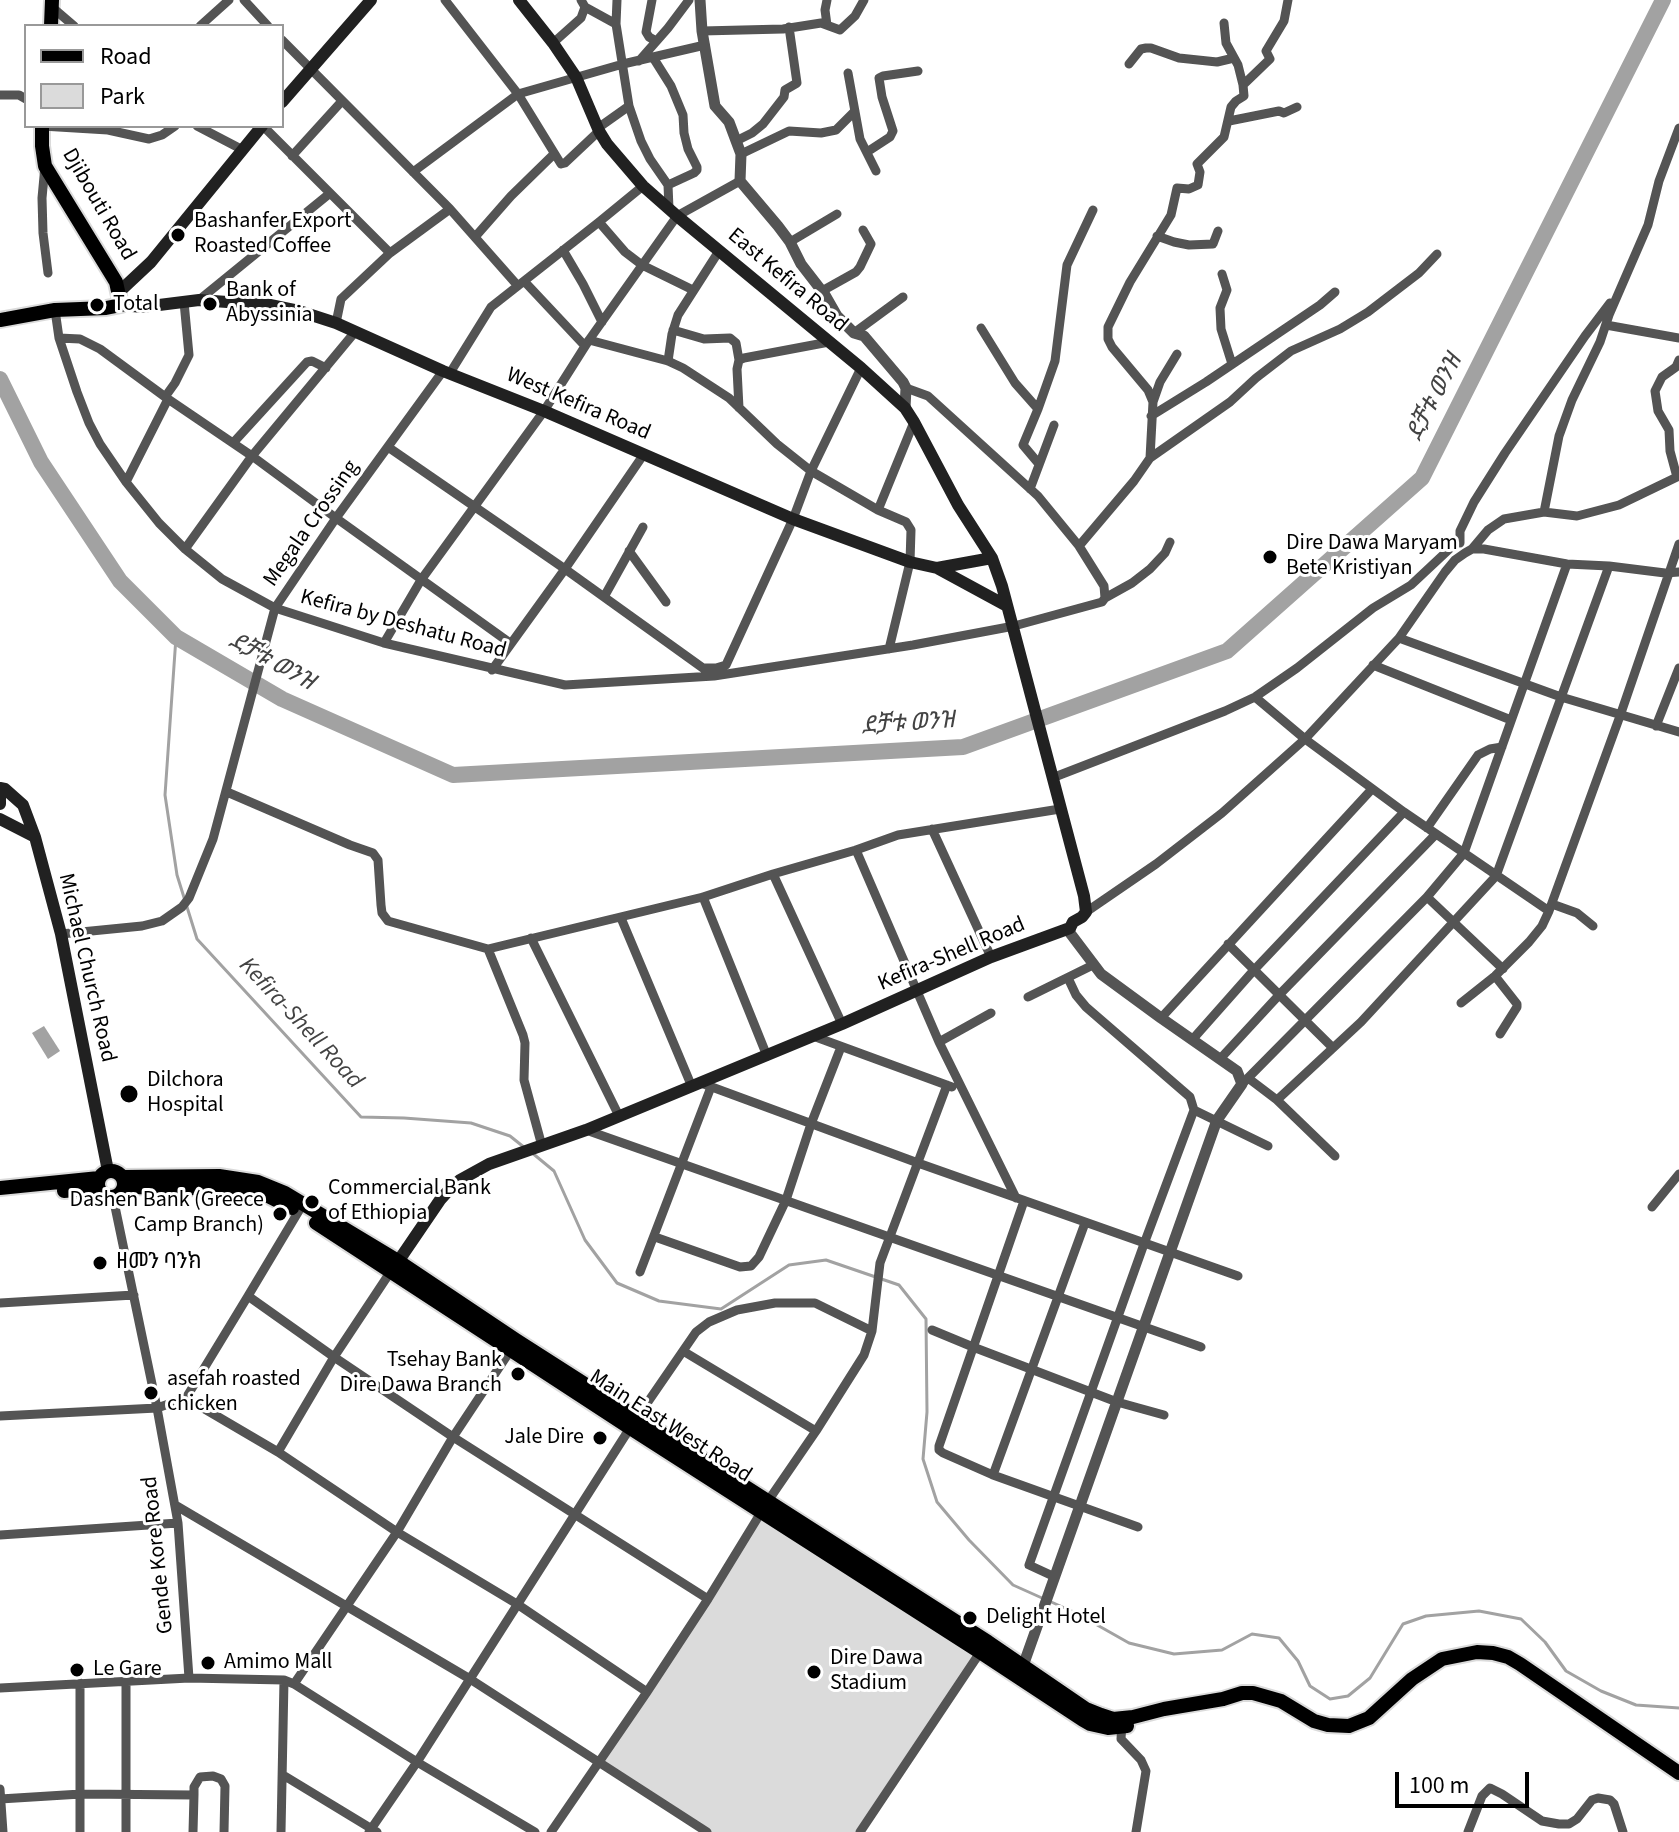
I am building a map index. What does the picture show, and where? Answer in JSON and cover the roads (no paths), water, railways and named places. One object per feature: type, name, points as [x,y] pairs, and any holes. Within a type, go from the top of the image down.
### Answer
[{"type":"main road","points":[[284,100],[371,0]]},
{"type":"main road","name":"East Kefira Road","points":[[519,0],[576,77],[607,144],[643,186],[905,408],[958,505],[992,558],[1007,606]]},
{"type":"main road","points":[[51,24],[53,4]]},
{"type":"main road","name":"Djibouti Road","points":[[42,128],[45,166],[116,282],[120,298]]},
{"type":"main road","points":[[0,320],[48,311],[106,308],[120,298],[260,128]]},
{"type":"main road","name":"West Kefira Road","points":[[120,298],[143,307],[199,300],[287,307],[336,323],[793,519],[910,562],[937,568],[1007,606]]},
{"type":"main road","points":[[937,568],[992,558]]},
{"type":"main road","points":[[1007,606],[1086,912]]},
{"type":"main road","name":"Michael Church Road","points":[[0,788],[23,805],[35,837],[61,934],[102,1179]]},
{"type":"main road","points":[[0,819],[35,837]]},
{"type":"main road","name":"Kefira-Shell Road","points":[[395,1266],[440,1200],[460,1180],[489,1164],[701,1085],[991,957],[1070,928],[1086,912]]},
{"type":"main road","points":[[0,1195],[102,1179],[116,1172],[120,1187],[102,1194],[102,1179]]},
{"type":"main road","points":[[0,1188],[102,1179]]},
{"type":"main road","name":"Main East West Road","points":[[120,1187],[169,1182],[238,1189],[301,1208],[984,1647],[1090,1724],[1108,1728],[1122,1723],[1144,1722],[1180,1706],[1253,1693],[1281,1701],[1314,1721],[1349,1726],[1369,1718],[1412,1679],[1442,1659],[1477,1652],[1493,1653],[1520,1664],[1679,1773]]},
{"type":"street","points":[[202,24],[229,0]]},
{"type":"street","points":[[244,0],[266,24]]},
{"type":"street","points":[[445,0],[518,94],[559,162],[563,164],[598,129],[629,106]]},
{"type":"street","points":[[617,0],[616,24],[629,106],[641,141],[668,185],[673,213]]},
{"type":"street","points":[[652,0],[646,32],[656,41]]},
{"type":"street","points":[[639,61],[689,0]]},
{"type":"street","points":[[700,0],[715,106],[729,122],[741,154],[740,181],[790,242],[801,264],[837,316],[854,333],[864,336],[906,388],[928,396],[1030,489],[1079,546],[1104,586],[1105,598]]},
{"type":"street","points":[[827,0],[827,25]]},
{"type":"street","points":[[702,31],[821,23],[840,30],[855,16],[864,0]]},
{"type":"street","points":[[1243,85],[1270,59],[1266,51],[1284,21],[1288,0]]},
{"type":"street","points":[[553,43],[581,18],[583,3],[616,24]]},
{"type":"street","points":[[53,4],[72,24]]},
{"type":"street","points":[[1153,402],[1148,390],[1112,347],[1106,332],[1124,293],[1171,215],[1177,188],[1189,189],[1198,185],[1200,172],[1197,164],[1223,139],[1231,107],[1244,96],[1238,65],[1226,43],[1224,23]]},
{"type":"street","points":[[736,141],[763,124],[784,97],[785,90],[797,83],[789,27]]},
{"type":"street","points":[[284,42],[521,283],[587,343],[668,361],[683,368],[729,398],[777,444],[811,471],[878,510],[906,522],[909,526],[910,562],[889,649]]},
{"type":"street","points":[[413,172],[518,94],[623,64],[705,45]]},
{"type":"street","points":[[1129,64],[1141,49],[1146,48],[1179,58],[1217,62],[1234,58]]},
{"type":"street","points":[[654,59],[671,86],[683,115],[688,149],[697,167],[694,173],[668,185]]},
{"type":"street","points":[[867,152],[890,137],[893,131],[879,78],[918,71]]},
{"type":"street","points":[[848,73],[860,139],[876,171]]},
{"type":"street","points":[[0,95],[24,98]]},
{"type":"street","points":[[292,156],[342,101]]},
{"type":"street","points":[[1229,121],[1279,111],[1284,113],[1297,107]]},
{"type":"street","points":[[741,154],[789,131],[821,133],[836,130],[855,111]]},
{"type":"street","points":[[75,128],[108,130],[149,139],[172,128]]},
{"type":"street","points":[[201,128],[243,150]]},
{"type":"street","points":[[264,128],[390,253]]},
{"type":"street","points":[[1544,512],[1559,436],[1648,225],[1659,181],[1679,128]]},
{"type":"street","points":[[475,237],[554,154]]},
{"type":"street","points":[[45,166],[42,198],[48,273]]},
{"type":"street","points":[[384,643],[421,580],[544,411],[642,265],[673,213],[740,181]]},
{"type":"street","name":"Megala Crossing","points":[[61,934],[142,926],[162,921],[182,907],[189,898],[213,839],[273,613],[336,518],[491,307],[643,186]]},
{"type":"street","points":[[199,300],[329,194]]},
{"type":"street","points":[[336,323],[341,299],[390,253],[450,209]]},
{"type":"street","points":[[1039,464],[1023,445],[1057,351],[1067,265],[1093,210]]},
{"type":"street","points":[[790,242],[837,214]]},
{"type":"street","points":[[599,222],[625,252],[642,265],[693,290]]},
{"type":"street","points":[[822,291],[860,267],[871,244],[863,230]]},
{"type":"street","points":[[1157,236],[1189,245],[1213,244],[1218,231]]},
{"type":"street","points":[[563,250],[602,322]]},
{"type":"street","points":[[668,361],[678,315],[719,251]]},
{"type":"street","points":[[1079,546],[1150,458],[1237,396],[1291,351],[1340,329],[1368,312],[1419,273],[1437,254]]},
{"type":"street","points":[[1222,274],[1227,290],[1220,308],[1221,329],[1232,364]]},
{"type":"street","points":[[1151,416],[1335,292]]},
{"type":"street","points":[[1052,778],[1255,697],[1373,608],[1411,585],[1459,540],[1474,502],[1505,453],[1618,293]]},
{"type":"street","points":[[854,333],[903,297]]},
{"type":"street","points":[[126,482],[189,355],[184,302]]},
{"type":"street","name":"Kefira by Deshatu Road","points":[[48,311],[89,423],[100,444],[159,523],[222,579],[273,613],[492,670],[565,685],[714,676],[1014,626],[1102,602],[1150,569],[1165,553],[1170,542]]},
{"type":"street","points":[[1606,325],[1679,338]]},
{"type":"street","points":[[981,328],[1015,383],[1038,409]]},
{"type":"street","points":[[673,330],[704,339],[730,338],[736,343],[739,408]]},
{"type":"street","points":[[185,549],[252,456],[355,332]]},
{"type":"street","points":[[59,338],[80,339],[100,349],[510,643]]},
{"type":"street","points":[[739,360],[829,342]]},
{"type":"street","points":[[1150,458],[1153,402],[1160,382],[1177,354]]},
{"type":"street","points":[[1086,912],[1222,813],[1305,739],[1399,638],[1455,560],[1488,530],[1504,519],[1544,512],[1577,516],[1619,505],[1678,477],[1670,451],[1669,430],[1658,411],[1655,391],[1662,377],[1676,367],[1679,360]]},
{"type":"street","points":[[233,443],[307,362],[312,361],[326,368]]},
{"type":"street","points":[[704,668],[726,665],[793,519],[811,471],[861,368]]},
{"type":"street","points":[[905,408],[906,388]]},
{"type":"street","points":[[878,510],[914,422]]},
{"type":"street","points":[[1030,489],[1054,425]]},
{"type":"street","points":[[388,447],[714,676]]},
{"type":"street","points":[[492,670],[644,454]]},
{"type":"street","points":[[604,597],[643,527]]},
{"type":"street","points":[[1459,540],[1468,551]]},
{"type":"street","points":[[1461,1003],[1499,973],[1529,942],[1551,908],[1674,572],[1679,544]]},
{"type":"street","points":[[1468,551],[1484,549],[1567,564],[1674,572]]},
{"type":"street","points":[[629,551],[666,602]]},
{"type":"street","points":[[1020,1671],[1217,1120],[1245,1081],[1427,897],[1464,853],[1567,564]]},
{"type":"street","points":[[1277,1100],[1361,1022],[1496,876],[1609,566]]},
{"type":"street","points":[[1399,638],[1561,697],[1679,732]]},
{"type":"street","points":[[1373,665],[1511,720]]},
{"type":"street","points":[[1656,726],[1679,668]]},
{"type":"street","points":[[1255,697],[1372,789],[1496,876],[1551,908],[1577,913],[1593,926]]},
{"type":"street","points":[[1427,828],[1478,755],[1502,747]]},
{"type":"street","points":[[1161,1018],[1372,789]]},
{"type":"street","points":[[227,792],[373,853],[378,860],[382,913],[388,921],[488,949],[703,897],[898,835],[1060,809]]},
{"type":"street","points":[[1192,1040],[1404,812]]},
{"type":"street","points":[[932,829],[991,957]]},
{"type":"street","points":[[1220,1059],[1436,834]]},
{"type":"street","points":[[856,850],[939,1042],[1020,1200],[998,1275],[939,1446],[943,1453],[993,1475],[1138,1527]]},
{"type":"street","points":[[773,874],[842,1024]]},
{"type":"street","points":[[703,897],[767,1056]]},
{"type":"street","points":[[1427,897],[1499,973],[1517,1004],[1500,1034]]},
{"type":"street","points":[[621,918],[701,1085],[681,1163],[640,1272]]},
{"type":"street","points":[[1070,928],[1070,933],[1093,965],[1111,982],[1237,1071],[1245,1081],[1277,1100],[1335,1156]]},
{"type":"street","points":[[531,938],[619,1116]]},
{"type":"street","points":[[1228,944],[1332,1047]]},
{"type":"street","points":[[488,949],[523,1035],[524,1080],[533,1149]]},
{"type":"street","points":[[1028,997],[1093,965]]},
{"type":"street","points":[[1055,1577],[1029,1565],[1194,1110],[1190,1097],[1086,1007],[1068,978]]},
{"type":"street","points":[[939,1042],[991,1013]]},
{"type":"street","points":[[813,1036],[963,1090]]},
{"type":"street","points":[[655,1237],[740,1267],[751,1266],[759,1257],[786,1200],[841,1047]]},
{"type":"street","points":[[701,1085],[1238,1276]]},
{"type":"street","points":[[551,1832],[647,1692],[864,1355],[872,1331],[880,1263],[947,1085]]},
{"type":"street","points":[[1194,1110],[1268,1146]]},
{"type":"street","points":[[586,1130],[1201,1347]]},
{"type":"street","points":[[1652,1207],[1679,1174]]},
{"type":"street","name":"Gende Kore Road","points":[[120,1187],[134,1295],[178,1523],[189,1678]]},
{"type":"street","points":[[0,1416],[157,1408],[186,1398],[301,1208]]},
{"type":"street","points":[[993,1475],[1085,1223]]},
{"type":"street","points":[[278,1452],[334,1357],[395,1266]]},
{"type":"street","points":[[0,1303],[134,1295]]},
{"type":"street","points":[[248,1296],[453,1437],[708,1599]]},
{"type":"street","points":[[283,1775],[373,1831],[634,1422],[696,1332],[709,1322],[737,1310],[775,1303],[815,1303],[872,1331]]},
{"type":"street","points":[[932,1330],[1117,1402],[1164,1415]]},
{"type":"street","points":[[294,1684],[397,1532],[453,1437],[514,1345]]},
{"type":"street","points":[[683,1351],[816,1431]]},
{"type":"street","points":[[186,1398],[278,1452],[397,1532],[517,1604],[647,1692]]},
{"type":"street","points":[[175,1505],[470,1679],[707,1832]]},
{"type":"street","points":[[0,1535],[178,1523]]},
{"type":"street","points":[[860,1832],[984,1647]]},
{"type":"street","points":[[0,1688],[189,1678],[284,1680],[535,1832]]},
{"type":"street","points":[[281,1832],[284,1680]]},
{"type":"street","points":[[126,1681],[126,1832]]},
{"type":"street","points":[[80,1683],[80,1832]]},
{"type":"street","points":[[1122,1723],[1122,1741],[1141,1760],[1146,1771],[1136,1832]]},
{"type":"street","points":[[193,1832],[194,1787],[200,1777],[213,1776],[221,1779],[225,1786],[224,1832]]},
{"type":"street","points":[[1468,1832],[1482,1796],[1490,1788],[1542,1821],[1559,1824],[1569,1824],[1577,1819],[1592,1800],[1606,1799],[1614,1804],[1623,1832]]},
{"type":"street","points":[[0,1789],[2,1831]]},
{"type":"street","points":[[0,1799],[81,1794],[194,1795]]},
{"type":"waterway","name":"ደቻቱ ወንዝ","points":[[0,379],[41,462],[120,581],[176,637],[282,699],[453,775],[963,747],[1227,651],[1422,478],[1663,0]]},
{"type":"waterway","name":"Kefira-Shell Road","points":[[176,637],[165,795],[177,875],[197,939],[361,1117],[471,1123],[510,1136],[525,1148]]},
{"type":"waterway","name":"Kefira-Shell Road","points":[[531,1152],[554,1171],[585,1240],[617,1283],[659,1301],[721,1309],[789,1265],[826,1260],[899,1285],[926,1319],[927,1412],[923,1459],[937,1502],[1013,1585],[1042,1598]]},
{"type":"waterway","name":"Kefira-Shell Road","points":[[1049,1601],[1129,1643],[1174,1654],[1222,1650],[1252,1634],[1279,1638],[1298,1661],[1310,1686],[1330,1699],[1348,1696],[1370,1678],[1403,1624],[1426,1616],[1479,1611],[1521,1619],[1545,1642],[1566,1671],[1601,1691],[1636,1705],[1679,1708]]},
{"type":"place","name":"Bashanfer Export Roasted Coffee","points":[[178,235]]},
{"type":"place","name":"Bank of Abyssinia","points":[[210,304]]},
{"type":"place","name":"Total","points":[[97,305]]},
{"type":"place","name":"Dire Dawa Maryam Bete Kristiyan","points":[[1270,557]]},
{"type":"place","name":"Dilchora Hospital","points":[[129,1094]]},
{"type":"place","name":"Commercial Bank of Ethiopia","points":[[312,1202]]},
{"type":"place","name":"Dashen Bank (Greece Camp Branch)","points":[[280,1214]]},
{"type":"place","name":"ዘመን ባንክ","points":[[100,1263]]},
{"type":"place","name":"Tsehay Bank Dire Dawa Branch","points":[[518,1374]]},
{"type":"place","name":"asefah roasted chicken","points":[[151,1393]]},
{"type":"place","name":"Jale Dire","points":[[600,1438]]},
{"type":"place","name":"Delight Hotel","points":[[970,1618]]},
{"type":"place","name":"Amimo Mall","points":[[208,1663]]},
{"type":"place","name":"Le Gare","points":[[77,1670]]},
{"type":"place","name":"Dire Dawa Stadium","points":[[814,1672]]}]
